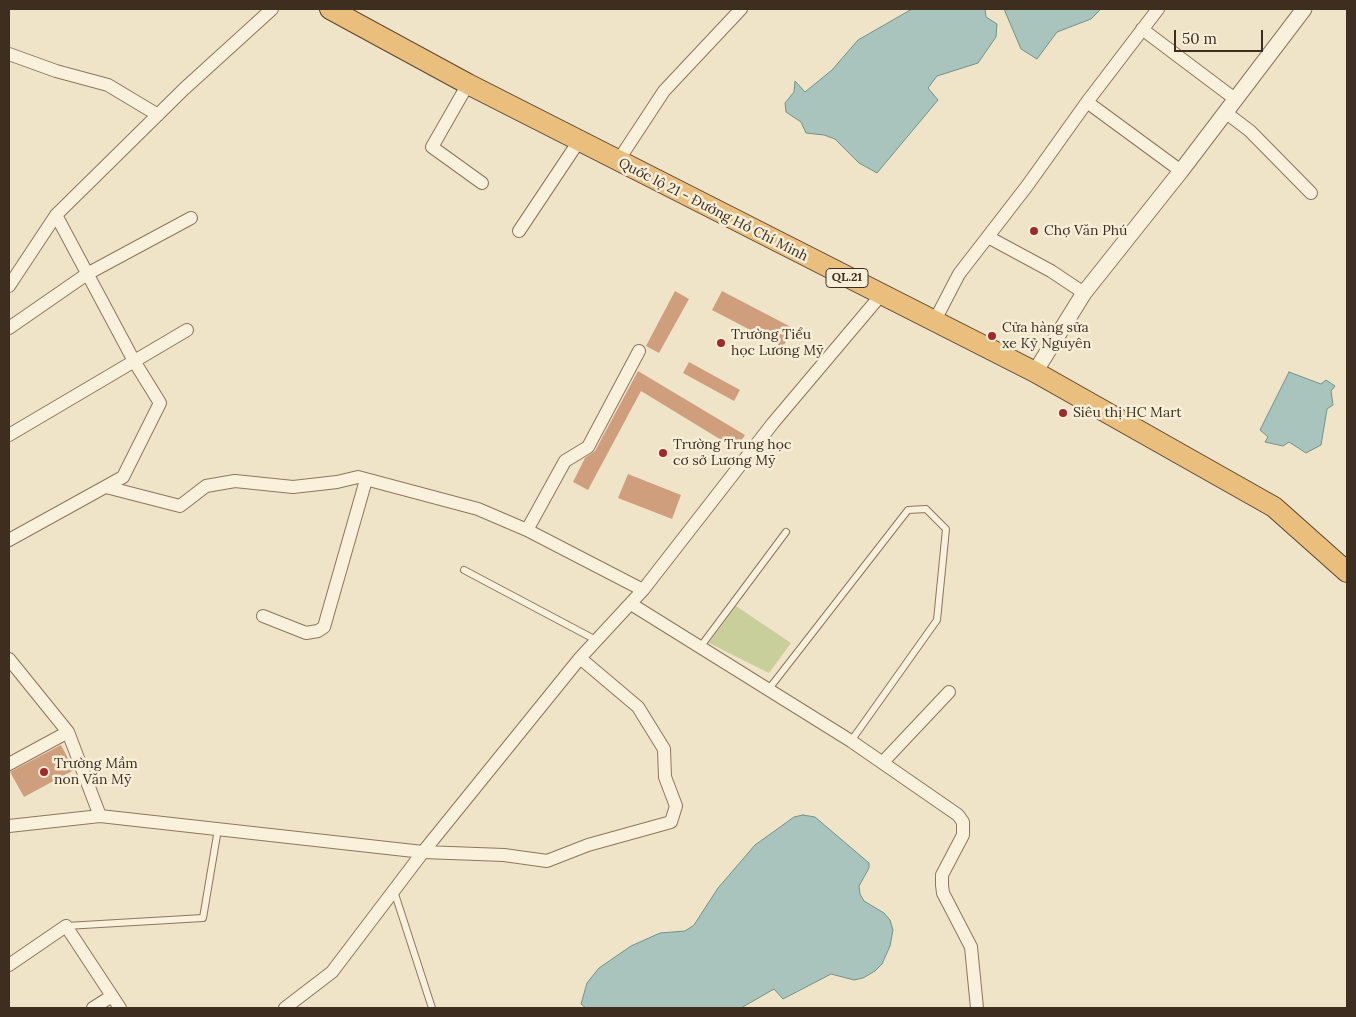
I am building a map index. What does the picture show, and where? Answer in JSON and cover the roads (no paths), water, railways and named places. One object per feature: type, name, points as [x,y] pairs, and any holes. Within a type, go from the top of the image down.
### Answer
[{"type":"highway","name":"Quốc lộ 21 - Đường Hồ Chí Minh","points":[[330,9],[468,84],[1034,372],[1274,508],[1347,572]]},
{"type":"street","points":[[9,286],[56,215],[158,115],[272,9]]},
{"type":"street","points":[[934,322],[959,274],[1027,186],[1087,102],[1158,9]]},
{"type":"street","points":[[1034,372],[1084,293],[1181,171],[1304,9]]},
{"type":"street","points":[[618,161],[664,90],[734,11]]},
{"type":"street","points":[[1142,29],[1235,99]]},
{"type":"street","points":[[9,54],[56,71],[108,85],[158,115]]},
{"type":"street","points":[[468,84],[432,147],[482,183]]},
{"type":"street","points":[[1087,102],[1181,171]]},
{"type":"street","points":[[1225,112],[1257,137],[1310,193]]},
{"type":"street","points":[[519,231],[579,141]]},
{"type":"street","points":[[9,540],[123,477],[160,403],[134,361],[56,215]]},
{"type":"street","points":[[9,328],[87,274],[191,218]]},
{"type":"street","points":[[988,237],[1051,272],[1084,293]]},
{"type":"street","points":[[288,1008],[332,972],[423,852],[580,658],[598,641],[643,590],[773,423],[881,295]]},
{"type":"street","points":[[9,434],[187,330]]},
{"type":"street","points":[[527,530],[565,461],[588,447],[639,351]]},
{"type":"street","points":[[106,487],[180,506],[206,486],[235,481],[293,487],[337,482],[358,476],[366,480],[478,509],[527,530],[643,590]]},
{"type":"street","points":[[262,616],[306,633],[318,631],[324,627],[366,480]]},
{"type":"street","points":[[631,604],[851,741],[958,816],[963,822],[963,835],[942,875],[942,885],[943,893],[972,947],[977,1008]]},
{"type":"street","points":[[9,826],[100,816],[423,852],[504,855],[547,861],[588,844],[671,822],[676,806],[665,777],[664,748],[638,707],[580,658]]},
{"type":"street","points":[[9,659],[68,732],[100,816]]},
{"type":"street","points":[[883,762],[949,692]]},
{"type":"street","points":[[9,764],[68,732]]},
{"type":"street","points":[[9,965],[66,926],[120,1008]]},
{"type":"street","points":[[93,1008],[112,996]]},
{"type":"lane","points":[[768,691],[908,510],[926,509],[946,528],[938,620],[851,741]]},
{"type":"lane","points":[[701,646],[786,532]]},
{"type":"lane","points":[[464,570],[598,641]]},
{"type":"lane","points":[[66,926],[202,918],[218,829]]},
{"type":"lane","points":[[394,891],[432,1008]]},
{"type":"water","points":[[912,9],[985,9],[986,17],[997,24],[996,37],[978,63],[937,76],[928,88],[938,100],[877,173],[859,163],[835,139],[824,135],[806,133],[801,122],[786,112],[785,103],[794,92],[795,81],[805,92],[832,70],[858,40]]},
{"type":"water","points":[[1004,9],[1101,9],[1091,19],[1057,32],[1037,59],[1021,49]]},
{"type":"water","points":[[1289,372],[1321,384],[1326,380],[1335,386],[1331,391],[1333,405],[1327,409],[1321,445],[1306,453],[1289,442],[1283,446],[1265,442],[1268,437],[1260,430]]},
{"type":"water","points":[[803,815],[815,817],[869,863],[869,868],[859,886],[860,894],[864,901],[884,913],[890,920],[893,930],[890,946],[882,964],[875,971],[863,978],[854,980],[831,974],[783,999],[774,989],[741,1008],[586,1008],[581,1004],[587,983],[599,968],[631,946],[660,933],[685,931],[694,925],[718,888],[755,845],[794,817]]},
{"type":"place","name":"Chợ Văn Phú","points":[[1034,231]]},
{"type":"place","name":"Cửa hàng sửa xe Kỷ Nguyên","points":[[992,336]]},
{"type":"place","name":"Trường Tiểu học Lương Mỹ","points":[[721,343]]},
{"type":"place","name":"Siêu thị HC Mart","points":[[1063,413]]},
{"type":"place","name":"Trường Trung học cơ sở Lương Mỹ","points":[[663,453]]},
{"type":"place","name":"Trường Mầm non Văn Mỹ","points":[[44,772]]}]
